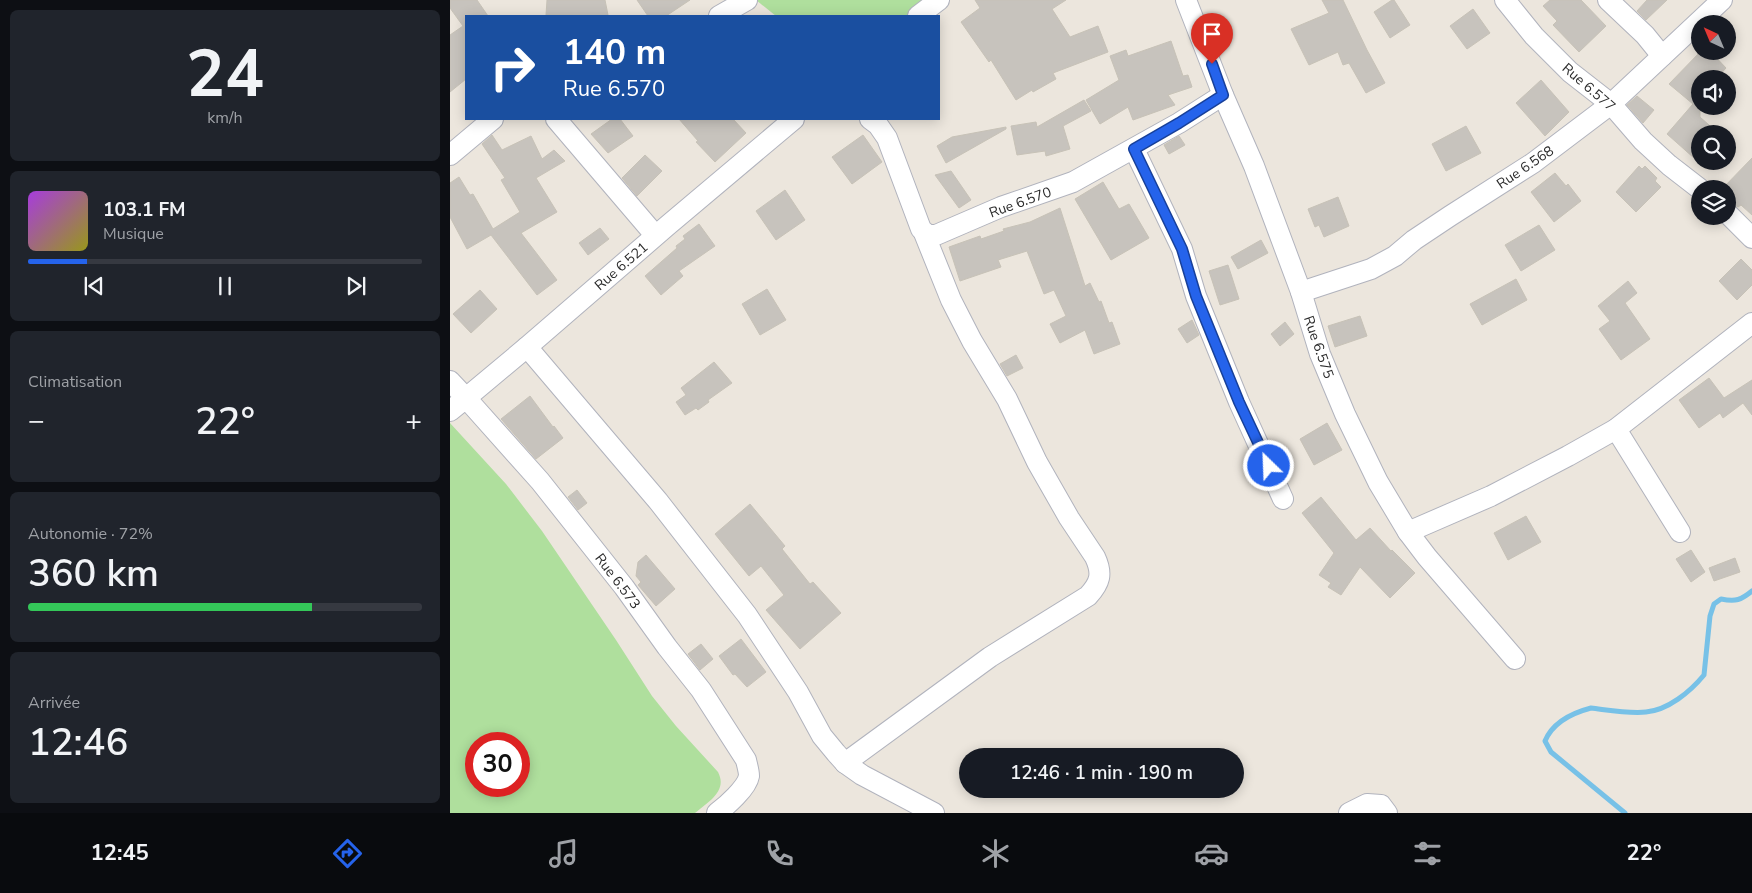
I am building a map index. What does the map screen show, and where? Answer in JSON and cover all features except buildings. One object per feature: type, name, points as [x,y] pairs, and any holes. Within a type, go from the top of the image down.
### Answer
[{"type":"street","points":[[722,15],[747,0]]},
{"type":"street","points":[[919,15],[939,0]]},
{"type":"street","name":"Rue 6.575","points":[[1186,0],[1223,95],[1254,166],[1301,292],[1320,354],[1345,414],[1378,482],[1408,532],[1427,557],[1515,659]]},
{"type":"street","name":"Rue 6.577","points":[[1504,0],[1528,29],[1570,72],[1611,104],[1642,142],[1691,182]]},
{"type":"street","points":[[1608,0],[1645,35],[1662,56]]},
{"type":"street","name":"Rue 6.568","points":[[1301,292],[1371,268],[1395,256],[1414,240],[1533,163],[1611,104],[1722,0]]},
{"type":"street","name":"Rue 6.570","points":[[924,233],[928,236],[936,235],[1001,207],[1073,182],[1179,123],[1223,95]]},
{"type":"street","points":[[450,155],[492,120]]},
{"type":"street","points":[[560,120],[655,235]]},
{"type":"street","name":"Rue 6.521","points":[[450,411],[527,347],[655,235],[797,120]]},
{"type":"street","points":[[844,763],[990,657],[1088,596],[1098,586],[1099,574],[1095,557],[1055,494],[1007,400],[972,341],[921,229],[888,138],[871,120]]},
{"type":"street","points":[[1134,149],[1182,249],[1196,296],[1239,402],[1284,499]]},
{"type":"street","points":[[1736,222],[1752,238]]},
{"type":"street","points":[[1408,532],[1491,496],[1616,429],[1752,323]]},
{"type":"street","points":[[527,347],[658,501],[747,615],[798,692],[822,736],[844,763],[862,775],[934,813]]},
{"type":"street","points":[[450,381],[466,398]]},
{"type":"street","name":"Rue 6.573","points":[[466,398],[540,481],[624,587],[666,647],[701,690],[746,760],[749,778],[739,792],[717,813]]},
{"type":"street","points":[[1616,429],[1680,532]]},
{"type":"street","points":[[1349,813],[1367,804],[1381,805],[1387,813]]},
{"type":"green space","points":[[756,0],[925,0],[907,15],[775,15]]},
{"type":"green space","points":[[450,423],[506,484],[542,531],[652,696],[676,726],[718,772],[720,779],[719,790],[711,800],[695,813],[450,813]]},
{"type":"waterway","points":[[1625,813],[1551,752],[1545,741],[1548,734],[1564,719],[1591,708],[1646,712],[1662,708],[1678,699],[1704,675],[1710,616],[1714,604],[1721,599],[1738,600],[1752,591]]},
{"type":"route","points":[[1212,64],[1223,95],[1134,149],[1182,249],[1196,296],[1239,402],[1269,466]]}]
